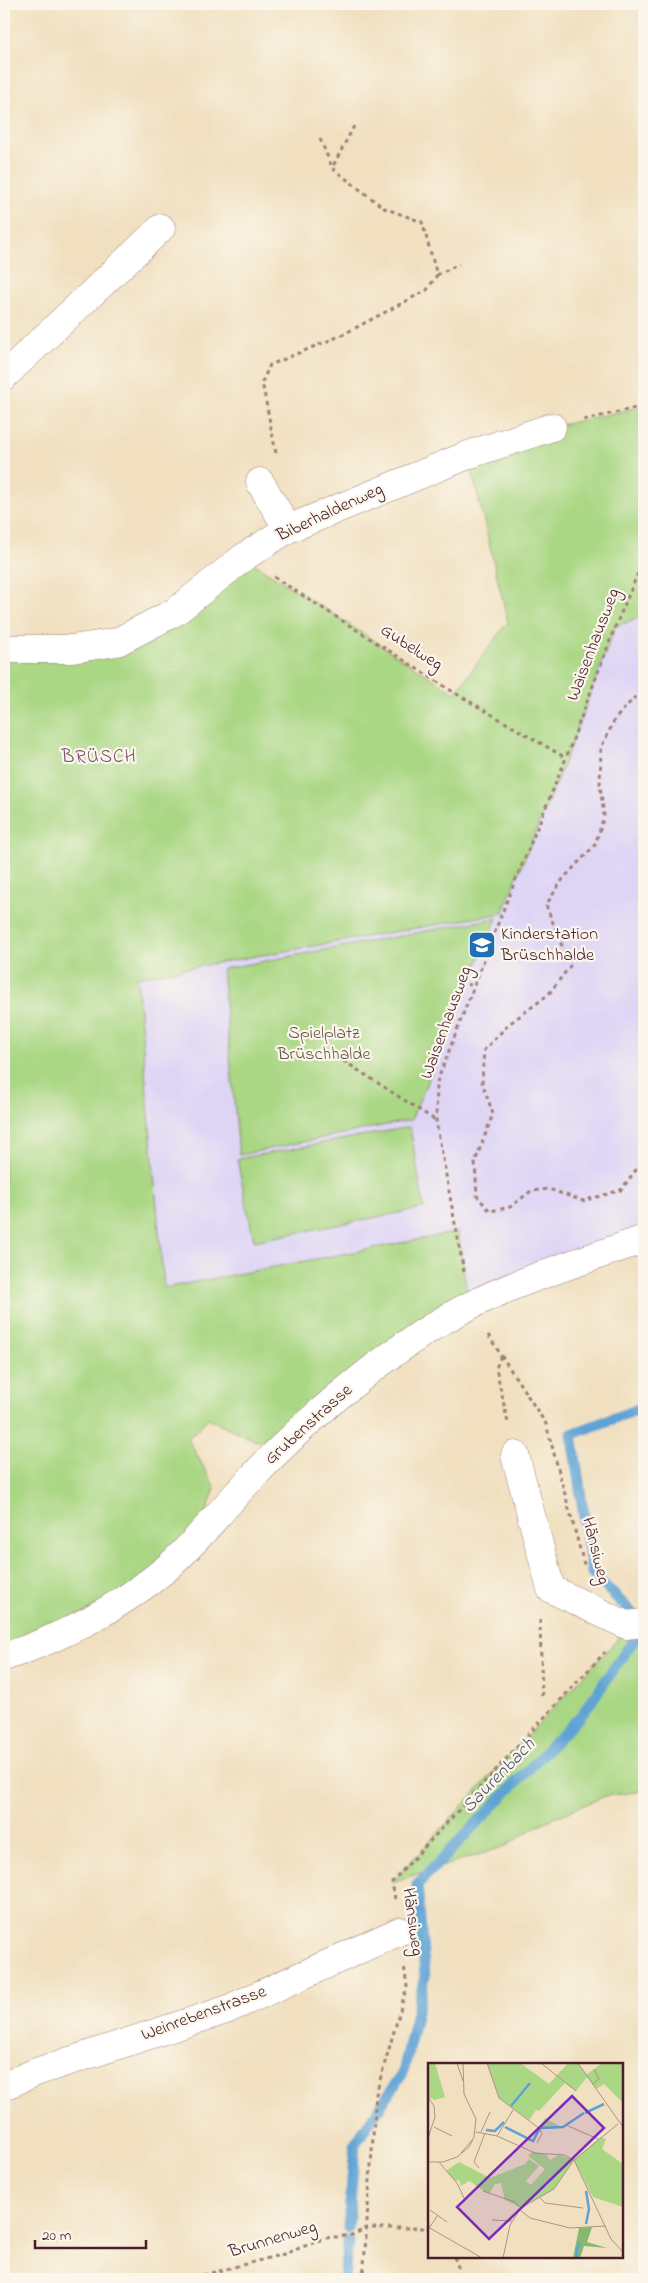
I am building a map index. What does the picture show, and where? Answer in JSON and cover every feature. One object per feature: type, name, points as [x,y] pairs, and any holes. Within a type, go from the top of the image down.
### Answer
[{"type":"street","points":[[4,376],[161,228]]},
{"type":"street","name":"Biberhaldenweg","points":[[4,649],[72,650],[117,642],[175,612],[244,557],[288,529],[468,455],[552,427]]},
{"type":"street","points":[[260,482],[288,529]]},
{"type":"street","name":"Grubenstrasse","points":[[4,1657],[26,1650],[126,1599],[168,1567],[254,1475],[362,1377],[430,1328],[469,1306],[515,1286],[644,1239]]},
{"type":"street","points":[[516,1455],[551,1589],[595,1610],[635,1624]]},
{"type":"street","name":"Weinrebenstrasse","points":[[4,2086],[36,2072],[226,2010],[400,1932]]},
{"type":"path","points":[[332,168],[354,126]]},
{"type":"path","points":[[320,139],[332,168],[384,208],[422,222],[437,275]]},
{"type":"path","points":[[260,482],[277,460],[262,382],[270,365],[342,334],[427,290],[437,275],[459,264]]},
{"type":"path","points":[[552,427],[644,406]]},
{"type":"path","name":"Gubelweg","points":[[244,557],[455,693],[566,758]]},
{"type":"path","name":"Waisenhausweg","points":[[568,1498],[546,1424],[469,1306],[458,1232],[436,1121],[437,1082],[566,758],[615,627],[644,559]]},
{"type":"path","points":[[644,694],[634,698],[615,719],[601,748],[600,785],[604,816],[595,845],[563,879],[546,906],[570,966],[548,995],[508,1024],[484,1050],[482,1082],[493,1114],[475,1162],[477,1196],[490,1211],[510,1207],[531,1191],[549,1189],[583,1201],[621,1190],[644,1159]]},
{"type":"path","points":[[467,984],[474,986]]},
{"type":"path","points":[[330,1052],[436,1121]]},
{"type":"path","points":[[501,1356],[496,1368],[516,1455]]},
{"type":"path","name":"Hänsiweg","points":[[568,1498],[595,1610]]},
{"type":"path","points":[[542,1699],[539,1622],[551,1589]]},
{"type":"path","name":"Hänsiweg","points":[[363,2279],[376,2094],[407,1986],[392,1882],[615,1642],[635,1624]]},
{"type":"path","name":"Brunnenweg","points":[[188,2279],[284,2254],[326,2238],[352,2235],[367,2228],[428,2228]]},
{"type":"path","points":[[454,2258],[463,2279]]},
{"type":"shaded area","name":"Kinderstation Brüschhalde","points":[[644,615],[644,1239],[469,1306],[458,1232],[164,1288],[137,977],[502,913],[566,758],[615,627]]},
{"type":"green space","points":[[644,406],[644,615],[615,627],[566,758],[502,913],[137,977],[164,1288],[458,1232],[469,1306],[295,1436],[256,1441],[208,1418],[188,1439],[215,1488],[199,1533],[168,1567],[4,1657],[4,649],[117,642],[244,557],[455,693],[508,622],[468,455],[552,427]]},
{"type":"green space","name":"Spielplatz Brüschhalde","points":[[497,918],[411,1120],[239,1155],[222,969]]},
{"type":"green space","points":[[410,1127],[424,1208],[254,1241],[237,1159]]},
{"type":"green space","points":[[644,1623],[644,1791],[605,1796],[538,1825],[506,1846],[392,1882],[615,1642],[626,1625]]},
{"type":"waterway","name":"Saurenbach","points":[[348,2228],[355,2144],[403,2073],[425,1976],[417,1885],[583,1713],[636,1637],[631,1612],[592,1573],[572,1434],[644,1407]]},
{"type":"waterway","name":"Saurenbach","points":[[344,2279],[348,2241]]},
{"type":"place","name":"Kinderstation Brüschhalde","points":[[482,945]]},
{"type":"district","name":"BRÜSCH","points":[[99,757]]}]
